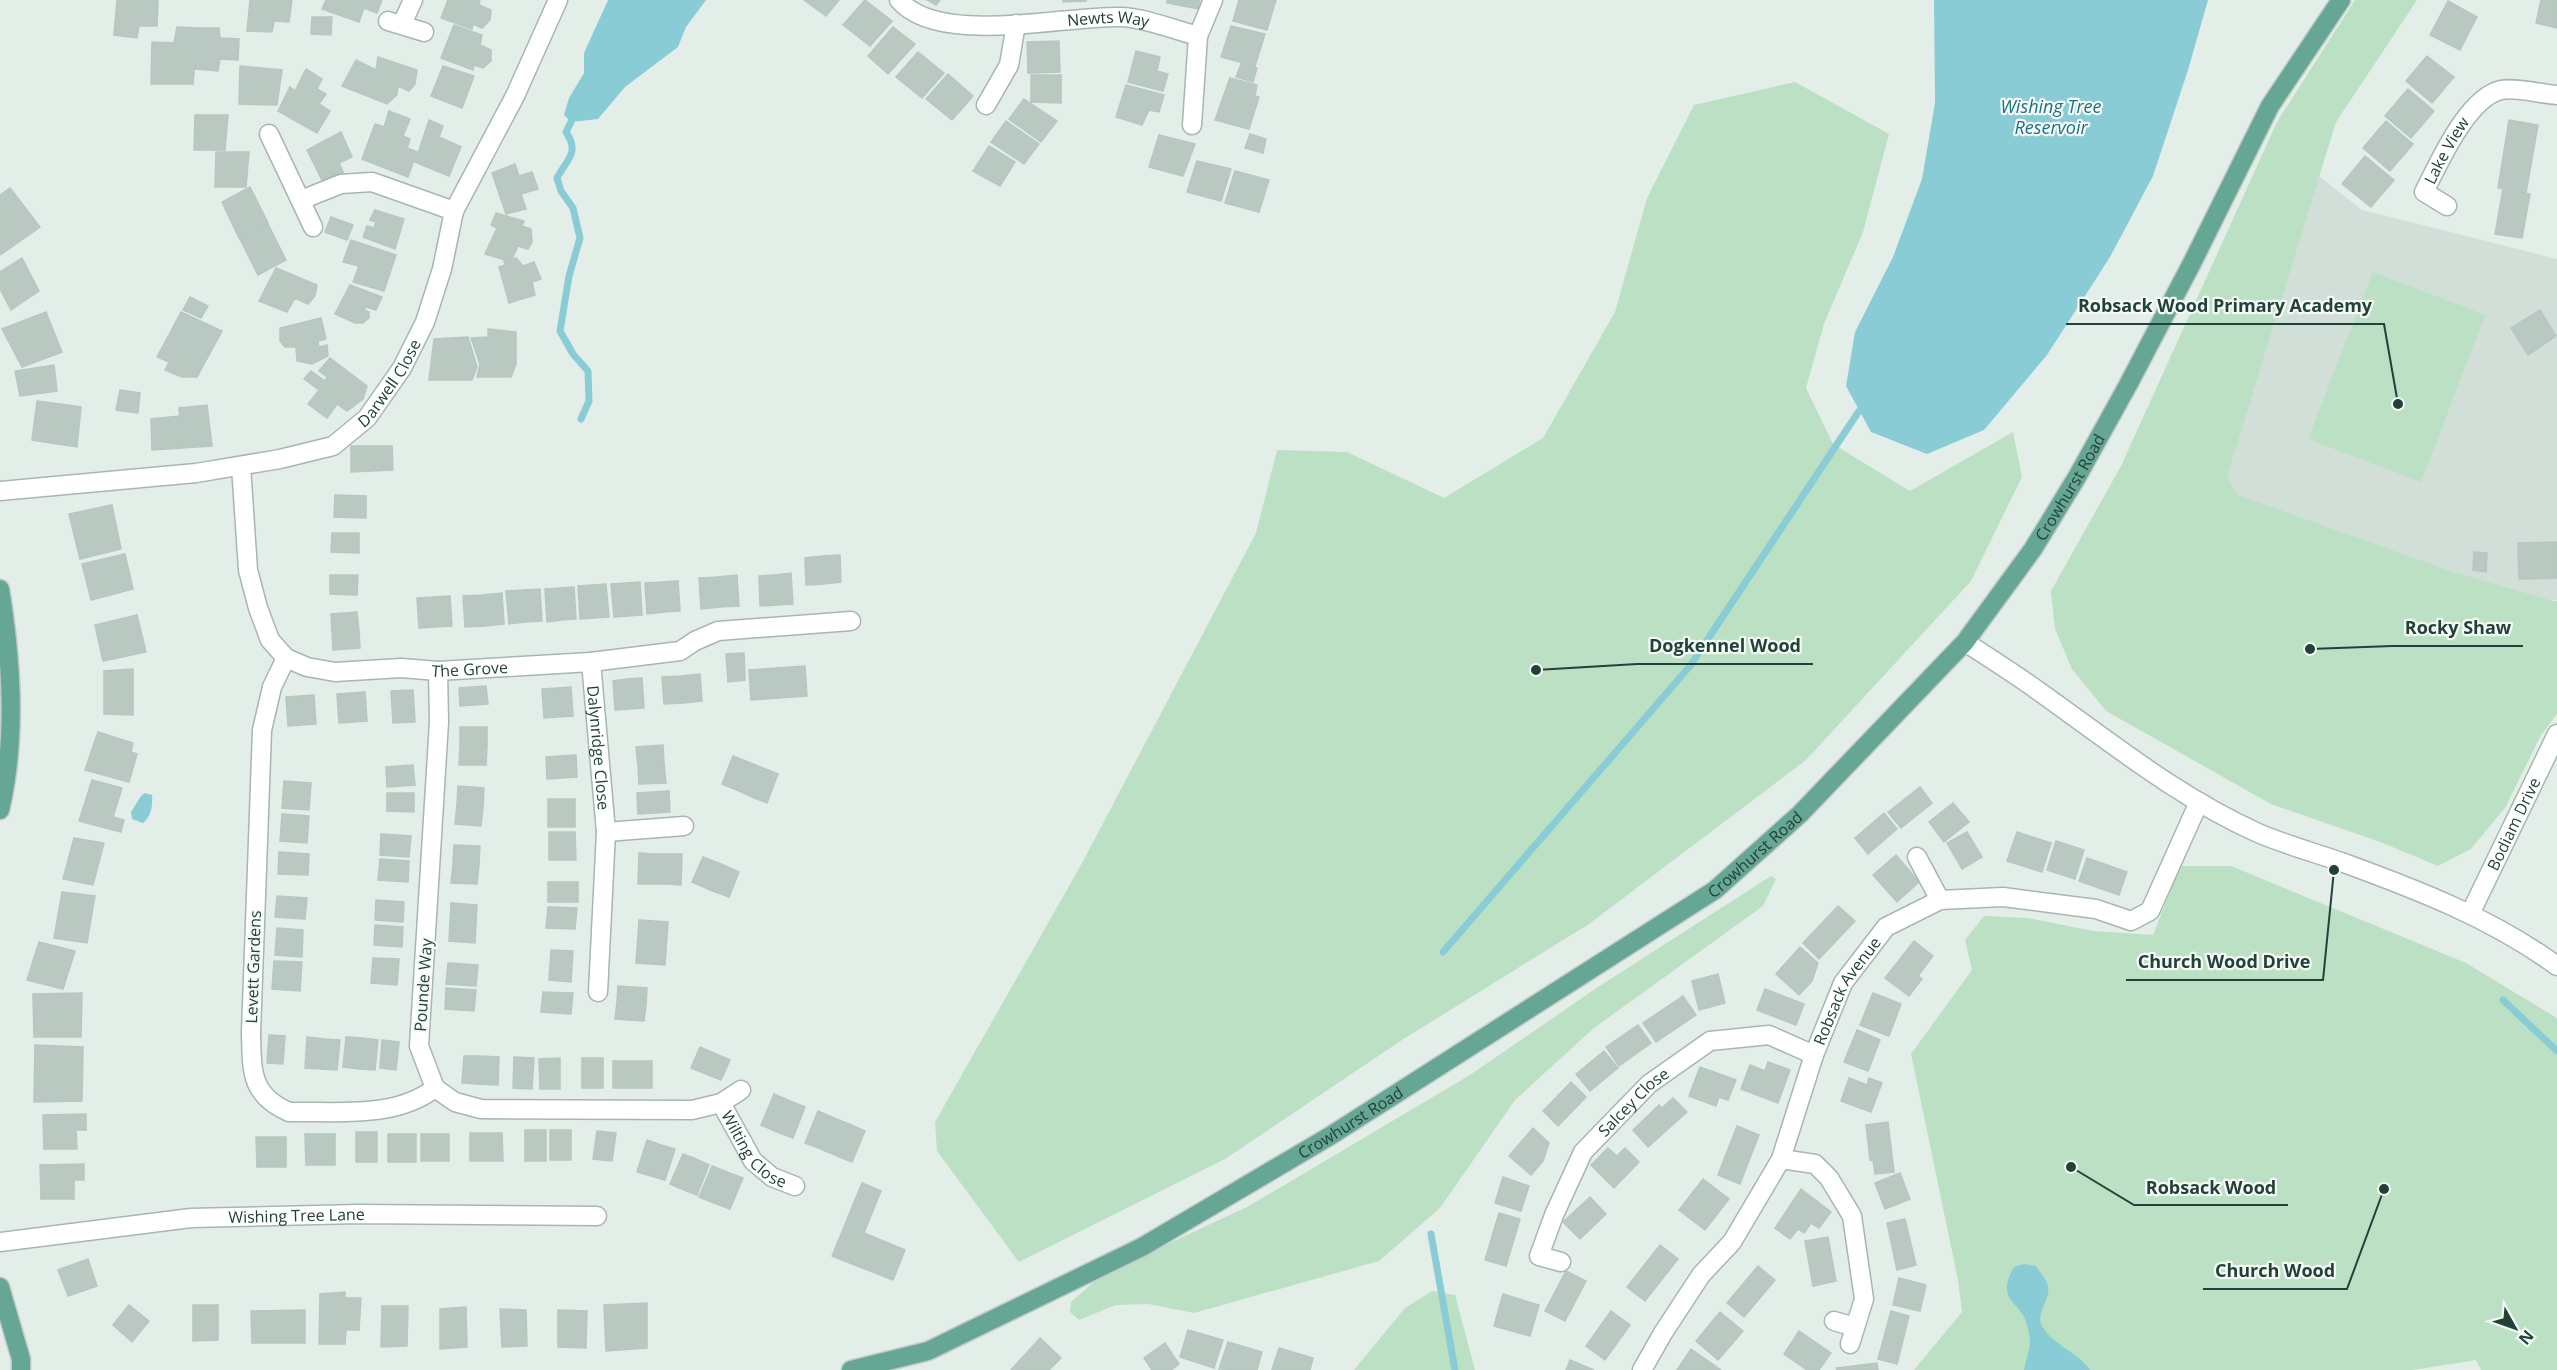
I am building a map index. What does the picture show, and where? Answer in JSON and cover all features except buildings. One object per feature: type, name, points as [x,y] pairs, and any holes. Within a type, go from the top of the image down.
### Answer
[{"type":"main road","name":"Crowhurst Road","points":[[851,1370],[928,1351],[1142,1247],[1330,1136],[1715,890],[1800,814],[1965,642],[2033,549],[2078,477],[2192,263],[2270,106],[2341,0]]},
{"type":"main road","points":[[0,589],[12,685],[7,780],[0,810]]},
{"type":"main road","points":[[0,1287],[23,1366]]},
{"type":"street","points":[[413,0],[395,22],[424,32]]},
{"type":"street","name":"Darwell Close","points":[[0,491],[196,473],[280,459],[333,446],[367,418],[402,368],[425,322],[442,269],[454,211],[515,96],[558,0]]},
{"type":"street","name":"Newts Way","points":[[899,0],[907,9],[950,25],[1017,24],[1124,17],[1198,36]]},
{"type":"street","points":[[1192,125],[1198,36],[1214,0]]},
{"type":"street","points":[[986,105],[1009,65],[1017,24]]},
{"type":"street","name":"Lake View","points":[[2447,206],[2424,192],[2463,120],[2490,93],[2504,89],[2557,95]]},
{"type":"street","points":[[268,134],[314,227]]},
{"type":"street","points":[[301,200],[341,184],[372,182],[454,211]]},
{"type":"street","points":[[241,466],[248,570],[258,608],[270,640],[286,658]]},
{"type":"street","name":"The Grove","points":[[286,658],[308,667],[335,672],[401,668],[438,671],[591,662],[680,651],[695,641],[718,631],[851,621]]},
{"type":"street","points":[[1965,642],[2043,694],[2147,771],[2199,802],[2259,833],[2394,881],[2470,914],[2535,949],[2557,966]]},
{"type":"street","name":"Levett Gardens","points":[[286,658],[272,687],[262,729],[251,1021],[252,1075],[260,1090],[273,1105],[289,1112],[396,1109],[423,1098],[435,1088]]},
{"type":"street","name":"Dalynridge Close","points":[[591,662],[606,832],[598,992]]},
{"type":"street","name":"Pounde Way","points":[[435,1088],[419,1046],[440,722],[438,671]]},
{"type":"street","name":"Bodiam Drive","points":[[2470,914],[2557,734]]},
{"type":"street","name":"Robsack Avenue","points":[[1642,1370],[1701,1275],[1732,1242],[1781,1159],[1814,1054],[1843,983],[1886,927],[1940,900],[2003,897],[2096,909],[2131,921],[2150,911],[2199,802]]},
{"type":"street","name":"Dalynridge Close","points":[[606,832],[684,826]]},
{"type":"street","points":[[1917,857],[1940,900]]},
{"type":"street","name":"Salcey Close","points":[[1561,1262],[1539,1257],[1554,1215],[1583,1152],[1649,1084],[1710,1041],[1769,1035],[1814,1054]]},
{"type":"street","points":[[435,1088],[455,1102],[481,1109],[693,1110],[721,1103],[741,1090]]},
{"type":"street","name":"Wilting Close","points":[[721,1103],[753,1161],[772,1177],[795,1186]]},
{"type":"street","points":[[1781,1159],[1815,1164],[1829,1178],[1852,1216],[1864,1299],[1850,1344]]},
{"type":"street","name":"Wishing Tree Lane","points":[[0,1242],[191,1218],[358,1214],[597,1216]]},
{"type":"street","points":[[1834,1321],[1856,1327]]},
{"type":"shaded area","points":[[2301,162],[2362,210],[2557,259],[2557,600],[2448,600],[2213,499]]},
{"type":"green space","points":[[2355,0],[2417,0],[2336,122],[2227,477],[2238,495],[2450,571],[2557,601],[2557,714],[2541,735],[2505,808],[2471,849],[2438,866],[2383,843],[2271,804],[2106,711],[2072,669],[2055,629],[2051,591],[2121,466],[2277,122]]},
{"type":"green space","points":[[1795,82],[1889,134],[1863,232],[1824,324],[1806,388],[1833,444],[1910,491],[2013,432],[2022,477],[1971,581],[1806,760],[1589,924],[1402,1040],[1225,1159],[1019,1262],[937,1151],[935,1122],[1081,865],[1256,533],[1277,450],[1347,452],[1444,498],[1543,438],[1615,312],[1647,198],[1694,105]]},
{"type":"green space","points":[[2373,272],[2485,315],[2421,482],[2308,439]]},
{"type":"green space","points":[[2180,866],[2231,866],[2466,963],[2557,1018],[2557,1370],[2481,1370],[2476,1360],[2413,1370],[1914,1370],[1962,1312],[1958,1280],[1911,1054],[1972,970],[1965,940],[1984,916],[2028,918],[2093,931],[2153,935]]},
{"type":"green space","points":[[1771,876],[1776,879],[1763,906],[1594,1028],[1515,1100],[1440,1208],[1379,1261],[1194,1313],[1148,1304],[1116,1305],[1079,1320],[1070,1312],[1071,1302],[1103,1274],[1247,1207],[1470,1075],[1598,987]]},
{"type":"green space","points":[[1432,1291],[1455,1295],[1475,1370],[1354,1370],[1405,1308]]},
{"type":"water","points":[[608,0],[706,0],[686,27],[678,47],[625,87],[598,119],[571,122],[564,115],[569,98],[584,73],[584,53]]},
{"type":"water","name":"Wishing Tree Reservoir","points":[[1934,0],[2208,0],[2153,176],[2110,257],[2047,355],[1984,430],[1927,454],[1871,432],[1846,386],[1855,332],[1893,257],[1922,179],[1935,103]]},
{"type":"water","points":[[145,793],[152,795],[152,803],[150,814],[143,823],[132,819],[131,812]]},
{"type":"water","points":[[2024,1264],[2036,1266],[2047,1284],[2047,1296],[2040,1316],[2042,1326],[2053,1339],[2079,1358],[2090,1370],[2024,1370],[2029,1348],[2029,1332],[2024,1317],[2008,1294],[2007,1287],[2014,1267]]},
{"type":"waterway","points":[[571,122],[566,132],[572,145],[572,151],[557,178],[561,191],[573,208],[580,238],[569,276],[560,331],[573,354],[588,371],[589,401],[581,419]]},
{"type":"waterway","points":[[1443,952],[1690,666],[1859,411]]},
{"type":"waterway","points":[[2503,1000],[2557,1051]]},
{"type":"waterway","points":[[1431,1234],[1455,1370]]},
{"type":"place","name":"Robsack Wood Primary Academy","points":[[2398,404]]},
{"type":"place","name":"Rocky Shaw","points":[[2310,649]]},
{"type":"place","name":"Dogkennel Wood","points":[[1536,670]]},
{"type":"place","name":"Church Wood Drive","points":[[2334,870]]},
{"type":"place","name":"Robsack Wood","points":[[2071,1167]]},
{"type":"place","name":"Church Wood","points":[[2384,1189]]}]
